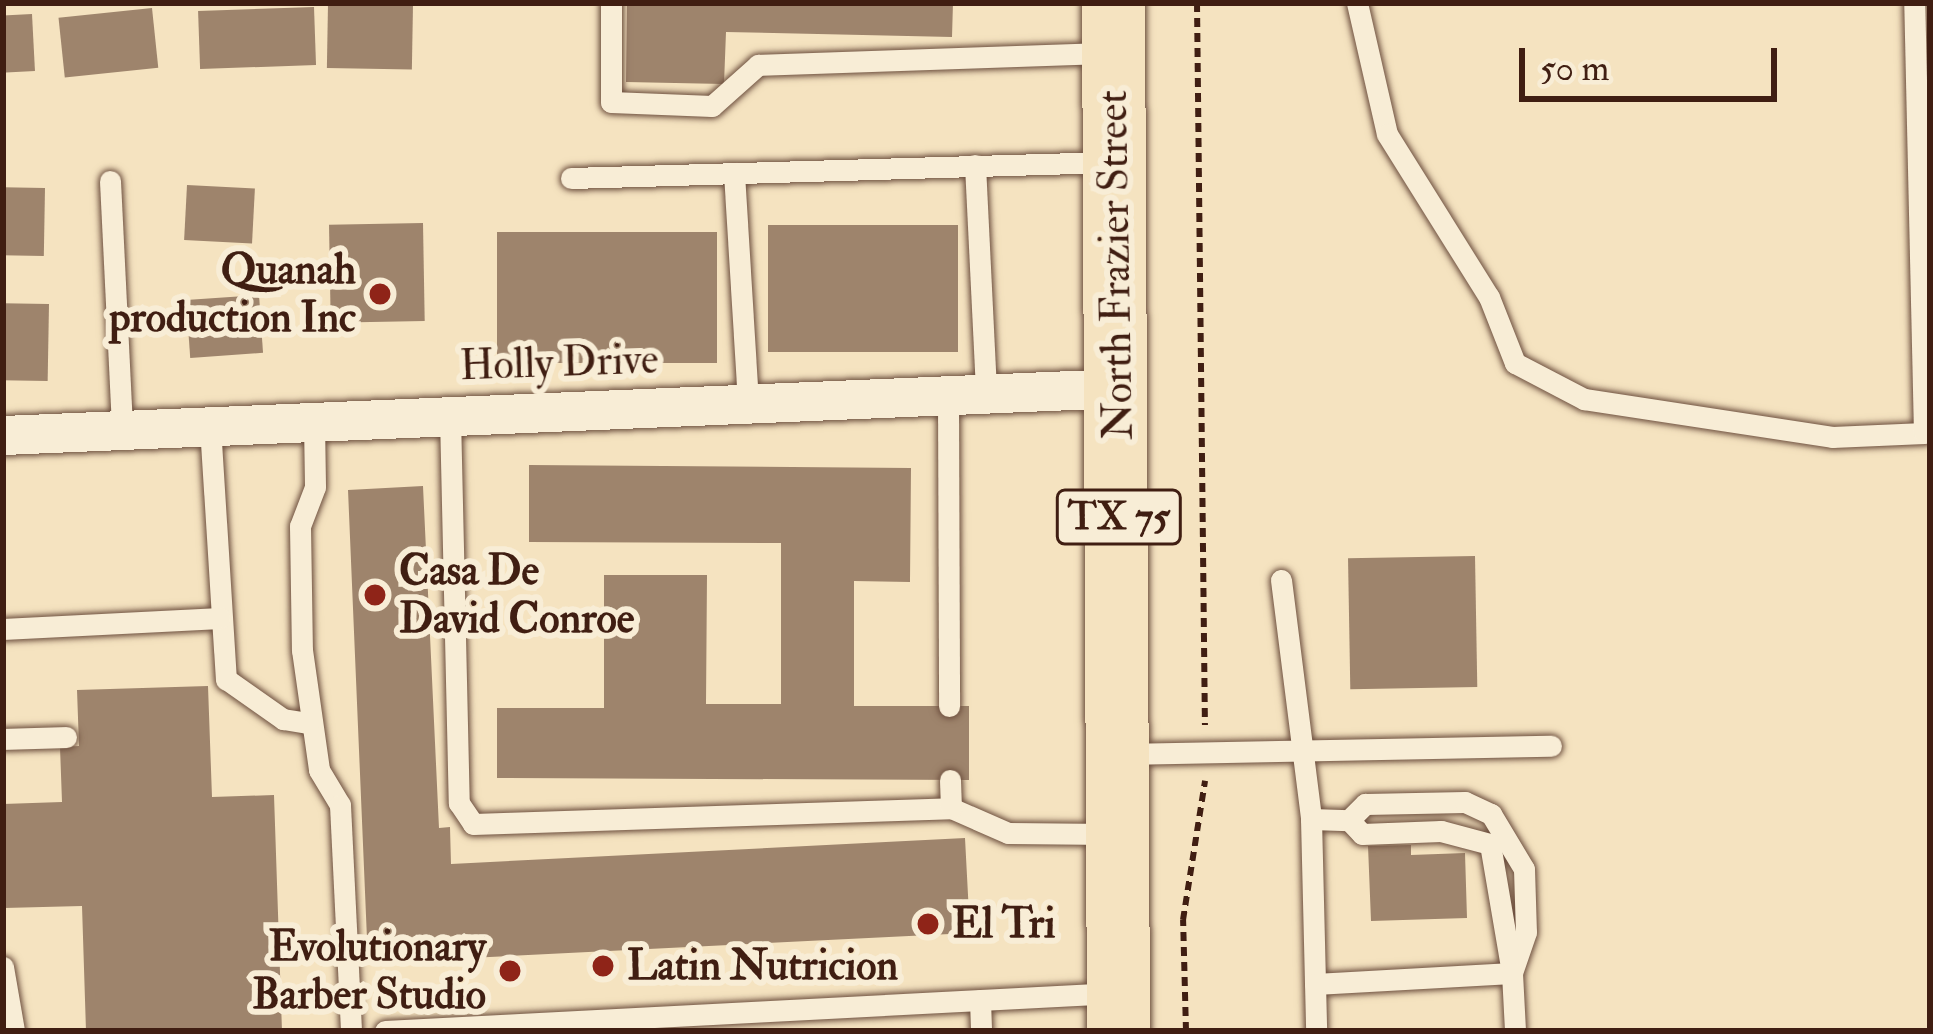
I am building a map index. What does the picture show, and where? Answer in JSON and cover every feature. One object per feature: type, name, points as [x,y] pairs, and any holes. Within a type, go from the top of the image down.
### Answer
[{"type":"main road","name":"North Frazier Street","points":[[1113,28],[1119,388],[1118,1012]]},
{"type":"street","name":"Holly Drive","points":[[3,435],[1119,388]]},
{"type":"lane","points":[[611,3],[611,102],[712,106],[758,64],[1113,28]]},
{"type":"lane","points":[[1357,3],[1387,134],[1489,297],[1497,335],[1528,373],[1630,408],[1832,437],[1927,432],[1914,3]]},
{"type":"lane","points":[[571,178],[1115,162]]},
{"type":"lane","points":[[949,706],[975,165]]},
{"type":"lane","points":[[734,172],[748,404]]},
{"type":"lane","points":[[110,181],[122,430]]},
{"type":"lane","points":[[450,416],[459,802],[473,824],[950,808],[1008,833],[1118,834]]},
{"type":"lane","points":[[314,422],[315,487],[300,526],[309,723],[340,805],[351,1031]]},
{"type":"lane","points":[[210,426],[226,679],[283,719],[309,723]]},
{"type":"lane","points":[[1281,580],[1297,756],[1311,819],[1316,1031]]},
{"type":"lane","points":[[3,629],[220,618]]},
{"type":"lane","points":[[3,739],[66,736]]},
{"type":"lane","points":[[1118,754],[1205,748],[1297,756],[1551,746]]},
{"type":"lane","points":[[950,780],[950,808]]},
{"type":"lane","points":[[1349,820],[1365,804],[1465,802],[1492,814],[1524,869],[1526,932],[1512,973]]},
{"type":"lane","points":[[1311,819],[1349,820],[1362,834],[1442,832],[1490,844],[1512,973],[1515,1031]]},
{"type":"lane","points":[[3,967],[14,1031]]},
{"type":"lane","points":[[1315,984],[1512,973]]},
{"type":"lane","points":[[980,1000],[980,1031]]},
{"type":"lane","points":[[385,1031],[686,1024],[980,1000],[1118,1012]]},
{"type":"path","points":[[1186,1031],[1183,920],[1205,748],[1197,3]]},
{"type":"building","points":[[627,3],[953,3],[952,37],[726,32],[724,84],[626,82]]},
{"type":"building","points":[[328,4],[413,5],[412,69],[327,68]]},
{"type":"building","points":[[314,7],[316,65],[200,69],[198,11]]},
{"type":"building","points":[[152,8],[158,68],[65,77],[59,18]]},
{"type":"building","points":[[32,14],[35,71],[6,72],[3,16]]},
{"type":"building","points":[[187,185],[255,189],[252,243],[184,240]]},
{"type":"building","points":[[3,187],[45,188],[44,256],[3,255]]},
{"type":"building","points":[[423,223],[425,321],[331,323],[329,225]]},
{"type":"building","points":[[768,225],[958,225],[958,352],[768,352]]},
{"type":"building","points":[[497,232],[717,232],[717,363],[497,363]]},
{"type":"building","points":[[259,295],[263,353],[190,358],[186,300]]},
{"type":"building","points":[[3,303],[49,304],[48,381],[3,380]]},
{"type":"building","points":[[529,465],[911,468],[910,582],[854,581],[854,706],[969,706],[969,780],[497,778],[497,708],[604,708],[604,575],[707,575],[706,704],[781,704],[781,543],[529,542]]},
{"type":"building","points":[[423,486],[439,828],[450,827],[451,864],[965,838],[970,933],[368,963],[348,490]]},
{"type":"building","points":[[1475,556],[1477,687],[1350,689],[1348,558]]},
{"type":"building","points":[[208,686],[212,797],[274,795],[282,1031],[86,1031],[82,906],[4,908],[3,804],[62,802],[60,747],[79,746],[77,690]]},
{"type":"building","points":[[1411,845],[1411,855],[1465,853],[1467,918],[1371,921],[1368,846]]},
{"type":"place","name":"Quanah production Inc","points":[[380,294]]},
{"type":"place","name":"Casa De David Conroe","points":[[375,595]]},
{"type":"place","name":"El Tri","points":[[928,924]]},
{"type":"place","name":"Latin Nutricion","points":[[603,966]]},
{"type":"place","name":"Evolutionary Barber Studio","points":[[510,971]]}]
